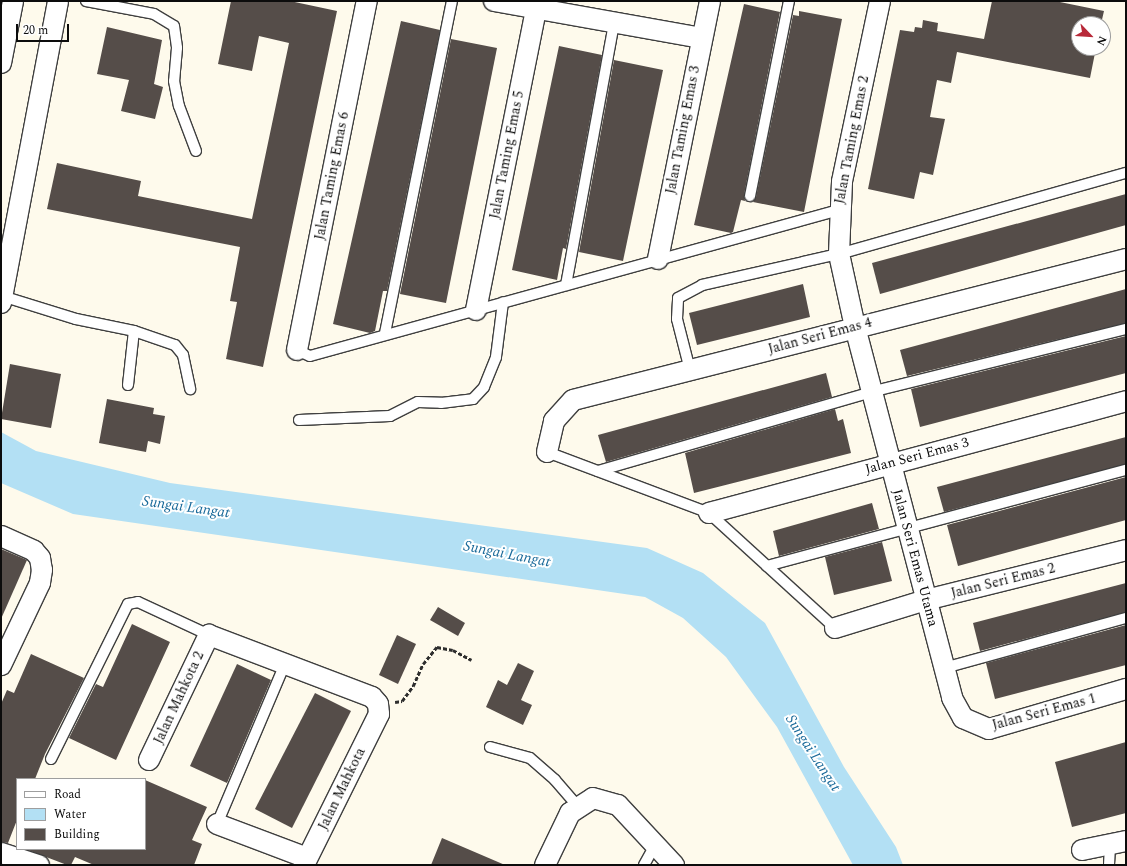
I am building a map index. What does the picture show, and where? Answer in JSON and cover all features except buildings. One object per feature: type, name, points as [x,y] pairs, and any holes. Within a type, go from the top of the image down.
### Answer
[{"type":"street","points":[[1,62],[3,42],[13,1]]},
{"type":"street","points":[[2,300],[58,1]]},
{"type":"street","name":"Jalan Taming Emas 6","points":[[297,350],[367,1]]},
{"type":"street","points":[[494,1],[537,5],[614,23],[701,38]]},
{"type":"street","name":"Jalan Taming Emas 3","points":[[658,259],[701,38],[710,1]]},
{"type":"street","name":"Jalan Taming Emas 2","points":[[855,327],[839,254],[839,210],[842,182],[880,1]]},
{"type":"street","name":"Jalan Taming Emas 5","points":[[476,310],[537,5]]},
{"type":"street","name":"Jalan Seri Emas 4","points":[[547,452],[554,421],[573,400],[1126,259]]},
{"type":"street","name":"Jalan Seri Emas Utama","points":[[855,327],[952,698],[963,718]]},
{"type":"street","name":"Jalan Seri Emas 3","points":[[709,513],[1126,400]]},
{"type":"street","points":[[1,536],[34,551],[40,558],[42,570],[40,583],[1,665]]},
{"type":"street","name":"Jalan Seri Emas 2","points":[[835,628],[926,600],[1126,550]]},
{"type":"street","points":[[209,635],[372,697],[379,709]]},
{"type":"street","name":"Jalan Mahkota 2","points":[[149,760],[209,635]]},
{"type":"street","name":"Jalan Seri Emas 1","points":[[963,718],[989,729],[1126,689]]},
{"type":"street","name":"Jalan Mahkota","points":[[306,862],[379,709]]},
{"type":"street","points":[[545,865],[570,813],[578,806],[593,798],[618,805],[674,865]]},
{"type":"street","points":[[217,824],[306,862]]},
{"type":"street","points":[[1082,850],[1118,842]]},
{"type":"street","points":[[1,853],[39,865]]},
{"type":"lane","points":[[86,1],[154,14],[174,26],[177,48],[174,81],[179,106],[196,151]]},
{"type":"lane","points":[[385,333],[452,1]]},
{"type":"lane","points":[[750,196],[789,1]]},
{"type":"lane","points":[[566,285],[614,23]]},
{"type":"lane","points":[[690,370],[677,319],[678,298],[702,285],[839,254],[1126,173]]},
{"type":"lane","points":[[297,350],[310,356],[385,333],[476,310],[839,210]]},
{"type":"lane","points":[[2,300],[76,319],[134,331],[174,345],[183,355],[190,389]]},
{"type":"lane","points":[[299,420],[390,416],[418,402],[441,403],[473,398],[484,387],[496,357],[503,302]]},
{"type":"lane","points":[[598,471],[871,392],[1126,329]]},
{"type":"lane","points":[[128,384],[134,331]]},
{"type":"lane","points":[[547,452],[709,513],[835,628]]},
{"type":"lane","points":[[767,566],[1126,470]]},
{"type":"lane","points":[[51,759],[128,604],[138,602],[209,635]]},
{"type":"lane","points":[[944,668],[1126,618]]},
{"type":"lane","points":[[217,824],[285,664]]},
{"type":"lane","points":[[490,747],[530,758],[555,780],[578,806]]},
{"type":"lane","points":[[1109,865],[1118,842]]},
{"type":"lane","points":[[644,865],[654,845]]},
{"type":"path","points":[[379,709],[402,701],[413,686],[423,664],[437,647],[453,650],[472,660]]},
{"type":"water","name":"Sungai Langat","points":[[1,432],[36,451],[170,483],[647,548],[703,573],[765,623],[844,767],[896,847],[903,865],[853,865],[777,727],[726,657],[683,618],[645,597],[73,514],[1,483]]}]
